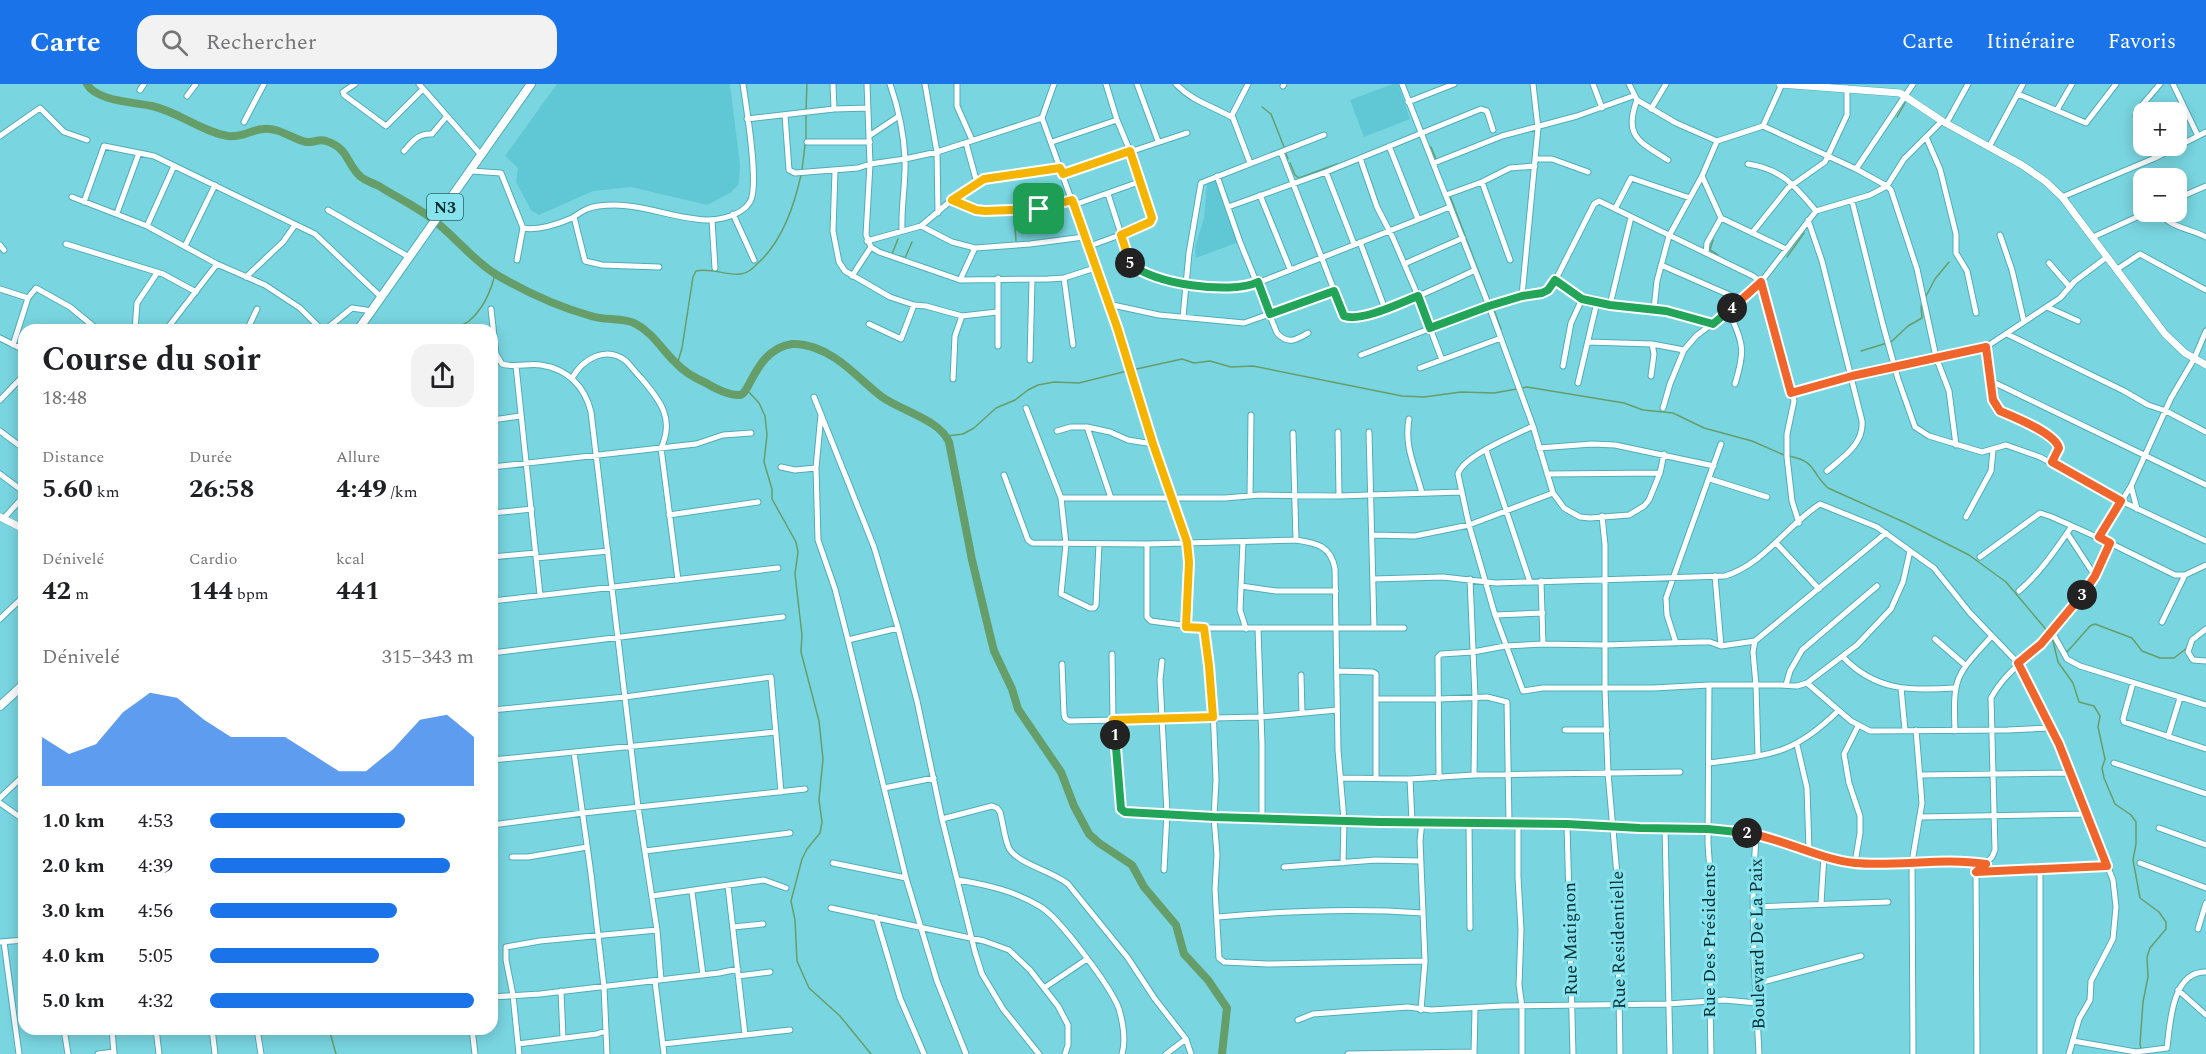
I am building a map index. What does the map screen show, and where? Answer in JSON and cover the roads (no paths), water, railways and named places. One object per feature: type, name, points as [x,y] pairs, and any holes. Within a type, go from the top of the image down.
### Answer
[{"type":"highway","name":"N3","points":[[362,324],[531,84]]},
{"type":"highway","points":[[0,706],[18,690]]},
{"type":"main road","points":[[1781,84],[1894,88],[1944,123],[2045,181],[2062,197],[2165,334],[2194,359],[2206,365]]},
{"type":"main road","points":[[2,518],[18,527]]},
{"type":"street","points":[[140,90],[144,84]]},
{"type":"street","points":[[187,96],[196,84]]},
{"type":"street","points":[[244,122],[264,84]]},
{"type":"street","points":[[354,84],[343,92],[344,95],[386,126],[421,86],[482,156]]},
{"type":"street","points":[[523,228],[535,228],[574,217],[587,209],[597,207],[626,206],[683,218],[712,220],[733,214],[746,206],[753,195],[753,177],[743,84]]},
{"type":"street","points":[[833,84],[834,109]]},
{"type":"street","points":[[867,84],[870,164],[866,213],[867,241],[871,248],[960,280],[1064,278],[1095,268]]},
{"type":"street","points":[[890,84],[899,116],[905,159],[901,204],[902,230]]},
{"type":"street","points":[[925,84],[937,152],[938,213]]},
{"type":"street","points":[[957,84],[957,106],[969,141],[977,183]]},
{"type":"street","points":[[1054,84],[1042,118],[1108,304],[1187,542],[1189,562],[1186,627]]},
{"type":"street","points":[[1087,247],[1121,235],[1151,220],[1106,84]]},
{"type":"street","points":[[1137,84],[1158,141]]},
{"type":"street","points":[[1176,84],[1196,101],[1231,117],[1236,122],[1250,163]]},
{"type":"street","points":[[1231,117],[1246,84]]},
{"type":"street","points":[[1401,84],[1501,338],[1533,426],[1553,493],[1571,513],[1590,518],[1629,515],[1644,507],[1649,500],[1660,473],[1664,454]]},
{"type":"street","points":[[1408,102],[1454,84]]},
{"type":"street","points":[[1522,296],[1538,128],[1533,84]]},
{"type":"street","points":[[1593,84],[1602,108]]},
{"type":"street","points":[[1629,84],[1635,98],[1632,120],[1636,139],[1668,160]]},
{"type":"street","points":[[1651,109],[1666,84]]},
{"type":"street","points":[[1763,126],[1781,84]]},
{"type":"street","points":[[1856,169],[1913,84]]},
{"type":"street","points":[[1663,408],[1684,350],[1696,336],[1729,311],[1761,282],[1816,211],[1870,195],[1887,186],[1904,159],[1926,136],[1944,123],[1968,84]]},
{"type":"street","points":[[1989,147],[2023,84]]},
{"type":"street","points":[[2057,110],[2072,84]]},
{"type":"street","points":[[2018,94],[2086,123],[2116,84]]},
{"type":"street","points":[[2145,102],[2160,84]]},
{"type":"street","points":[[2173,84],[2198,136]]},
{"type":"street","points":[[1752,233],[1793,183],[1820,166],[1828,157],[1847,115],[1847,88]]},
{"type":"street","points":[[1434,163],[1502,136],[1538,128],[1635,98]]},
{"type":"street","points":[[1635,98],[1651,109],[1717,141],[1763,126],[1856,169],[1887,186],[1893,195],[1917,268],[1936,357],[1949,391],[1956,445]]},
{"type":"street","points":[[0,136],[40,108],[64,132],[87,140]]},
{"type":"street","points":[[747,119],[834,109],[868,108]]},
{"type":"street","points":[[1228,207],[1326,172],[1421,132],[1485,109],[1493,130]]},
{"type":"street","points":[[785,115],[790,171],[795,173],[858,168],[937,152],[1042,118]]},
{"type":"street","points":[[404,152],[419,136],[424,133],[432,134],[447,116]]},
{"type":"street","points":[[807,142],[869,139],[899,116]]},
{"type":"street","points":[[1052,142],[1117,120]]},
{"type":"street","points":[[2062,197],[2155,158],[2206,132]]},
{"type":"street","points":[[867,241],[921,226],[952,200],[977,183],[991,178],[1062,171],[1187,133]]},
{"type":"street","points":[[1183,318],[1200,187],[1204,181],[1324,135]]},
{"type":"street","points":[[1926,136],[1940,169],[1956,234],[1956,253],[1967,271],[1976,313]]},
{"type":"street","points":[[1654,309],[1661,265],[1669,236],[1702,176],[1717,141]]},
{"type":"street","points":[[1389,146],[1418,219]]},
{"type":"street","points":[[84,202],[103,147],[154,156],[315,234],[381,297]]},
{"type":"street","points":[[1281,152],[1334,291],[1344,316],[1347,318],[1364,316],[1385,309],[1475,270]]},
{"type":"street","points":[[117,213],[139,153]]},
{"type":"street","points":[[1360,158],[1377,207],[1418,296],[1442,360]]},
{"type":"street","points":[[1535,159],[1552,159],[1588,172]]},
{"type":"street","points":[[1748,164],[1758,165],[1779,173],[1793,183],[1816,211]]},
{"type":"street","points":[[147,226],[174,166]]},
{"type":"street","points":[[1446,195],[1482,182],[1510,168],[1535,166]]},
{"type":"street","points":[[471,171],[501,173],[523,228],[517,260]]},
{"type":"street","points":[[835,171],[835,241],[839,262],[845,271],[890,297],[914,305],[962,316],[997,312]]},
{"type":"street","points":[[1326,172],[1385,309]]},
{"type":"street","points":[[1217,176],[1277,333],[1284,339],[1296,340],[1308,333]]},
{"type":"street","points":[[1702,176],[1721,218],[1786,249]]},
{"type":"street","points":[[1615,209],[1631,178],[1690,198]]},
{"type":"street","points":[[952,200],[976,210],[985,211],[1039,209],[1108,194],[1139,182]]},
{"type":"street","points":[[1482,182],[1510,260]]},
{"type":"street","points":[[185,246],[215,185]]},
{"type":"street","points":[[2187,194],[2206,186]]},
{"type":"street","points":[[1108,194],[1130,262],[1136,268],[1152,277],[1186,284],[1237,288],[1250,286],[1450,207]]},
{"type":"street","points":[[1260,195],[1290,269]]},
{"type":"street","points":[[72,197],[147,226],[246,277],[287,299],[317,324]]},
{"type":"street","points":[[1361,355],[1489,306],[1522,296],[1546,292],[1555,280],[1594,204],[1599,201],[1761,282],[1794,405],[1787,434],[1788,472],[1792,501],[1799,523]]},
{"type":"street","points":[[1852,201],[1895,367],[1915,427],[1929,436],[1982,452],[2006,445],[2013,446],[2052,462],[2121,501],[2206,542]]},
{"type":"street","points":[[328,210],[409,257]]},
{"type":"street","points":[[733,214],[754,260]]},
{"type":"street","points":[[574,217],[585,261],[602,265],[659,267]]},
{"type":"street","points":[[1610,305],[1631,218]]},
{"type":"street","points":[[1706,253],[1707,243],[1721,218]]},
{"type":"street","points":[[2093,237],[2133,219]]},
{"type":"street","points":[[712,220],[715,268]]},
{"type":"street","points":[[1808,220],[1822,261],[1862,421],[1862,434],[1849,452],[1827,471]]},
{"type":"street","points":[[2169,222],[2206,237]]},
{"type":"street","points":[[246,277],[283,242],[295,225]]},
{"type":"street","points":[[921,226],[952,242],[975,248],[1084,237]]},
{"type":"street","points":[[2000,235],[2012,270],[2024,322]]},
{"type":"street","points":[[1404,264],[1463,238]]},
{"type":"street","points":[[1697,249],[1707,243]]},
{"type":"street","points":[[66,244],[163,274],[196,292]]},
{"type":"street","points":[[0,245],[4,250]]},
{"type":"street","points":[[852,276],[871,248]]},
{"type":"street","points":[[960,280],[975,248]]},
{"type":"street","points":[[2116,270],[2140,254],[2206,290]]},
{"type":"street","points":[[1791,393],[1852,376],[1986,347],[2060,298],[2069,286],[2107,257]]},
{"type":"street","points":[[2049,263],[2069,286]]},
{"type":"street","points":[[171,324],[218,264]]},
{"type":"street","points":[[1661,265],[1741,300]]},
{"type":"street","points":[[135,324],[137,303],[157,273]]},
{"type":"street","points":[[998,278],[998,346]]},
{"type":"street","points":[[1064,278],[1073,345]]},
{"type":"street","points":[[1030,360],[1032,280]]},
{"type":"street","points":[[1555,280],[1582,299],[1610,305],[1654,309],[1713,324]]},
{"type":"street","points":[[20,324],[28,298],[36,288],[70,307],[91,324]]},
{"type":"street","points":[[0,289],[28,298]]},
{"type":"street","points":[[1108,304],[1159,315],[1244,323],[1334,291]]},
{"type":"street","points":[[1563,366],[1571,323],[1582,299]]},
{"type":"street","points":[[1578,383],[1597,302]]},
{"type":"street","points":[[868,324],[901,339],[914,305]]},
{"type":"street","points":[[2047,307],[2079,321]]},
{"type":"street","points":[[331,324],[352,308],[372,311]]},
{"type":"street","points":[[250,324],[257,309]]},
{"type":"street","points":[[491,309],[493,324]]},
{"type":"street","points":[[1729,311],[1741,340],[1743,352],[1735,384]]},
{"type":"street","points":[[952,378],[955,336],[962,316]]},
{"type":"street","points":[[13,345],[18,329]]},
{"type":"street","points":[[2099,537],[2131,486],[2206,331]]},
{"type":"street","points":[[2007,334],[2206,432]]},
{"type":"street","points":[[0,338],[18,347]]},
{"type":"street","points":[[1420,368],[1501,338]]},
{"type":"street","points":[[1588,342],[1652,344],[1684,350]]},
{"type":"street","points":[[1651,376],[1654,354],[1652,344]]},
{"type":"street","points":[[1986,347],[1993,400],[2000,411],[2032,426],[2057,442],[2059,448],[2052,462]]},
{"type":"street","points":[[498,353],[500,362],[507,366],[541,365],[572,378],[587,396],[591,412],[638,807],[657,930],[658,980],[664,1054]]},
{"type":"street","points":[[572,378],[576,370],[591,357],[601,353],[615,355],[625,360],[660,401],[666,426],[666,437],[661,448],[678,580]]},
{"type":"street","points":[[516,366],[540,595]]},
{"type":"street","points":[[0,399],[18,381]]},
{"type":"street","points":[[1991,381],[2206,485]]},
{"type":"street","points":[[814,397],[874,547],[898,628],[942,819],[982,974],[992,992],[1040,1054]]},
{"type":"street","points":[[1026,408],[1061,498],[1066,544],[1061,594],[1089,608],[1094,608],[1096,604],[1099,544]]},
{"type":"street","points":[[821,413],[816,468],[818,540],[848,640],[920,927],[937,981],[966,1054]]},
{"type":"street","points":[[498,419],[520,416]]},
{"type":"street","points":[[1250,496],[1251,416]]},
{"type":"street","points":[[1409,419],[1406,440],[1422,494]]},
{"type":"street","points":[[1533,426],[1486,450],[1460,469],[1458,474],[1485,582],[1505,646],[1523,692],[1543,688],[1797,686],[1808,683],[1843,657],[1891,609],[1904,582],[1910,551]]},
{"type":"street","points":[[1057,431],[1071,427],[1087,427],[1110,432],[1128,440],[1153,444]]},
{"type":"street","points":[[1087,427],[1111,498]]},
{"type":"street","points":[[0,431],[18,444]]},
{"type":"street","points":[[1338,432],[1339,496]]},
{"type":"street","points":[[1370,432],[1374,628]]},
{"type":"street","points":[[498,466],[696,444],[723,435],[750,433]]},
{"type":"street","points":[[1293,433],[1296,540]]},
{"type":"street","points":[[1539,448],[1615,444],[1714,466]]},
{"type":"street","points":[[1676,643],[1667,615],[1666,598],[1721,444]]},
{"type":"street","points":[[1486,450],[1530,582]]},
{"type":"street","points":[[1966,517],[1991,471],[1993,450]]},
{"type":"street","points":[[781,467],[795,470],[816,468]]},
{"type":"street","points":[[1547,474],[1660,473]]},
{"type":"street","points":[[0,474],[18,489]]},
{"type":"street","points":[[1004,475],[1028,540],[1037,544],[1296,540],[1314,543],[1324,548],[1333,559],[1336,591],[1337,710],[1344,820],[1343,863]]},
{"type":"street","points":[[1710,478],[1767,498]]},
{"type":"street","points":[[2131,486],[2137,509]]},
{"type":"street","points":[[1061,498],[1226,498],[1275,494],[1339,496],[1461,492]]},
{"type":"street","points":[[1373,535],[1415,536],[1469,525],[1553,493]]},
{"type":"street","points":[[2,518],[18,501]]},
{"type":"street","points":[[669,515],[758,502]]},
{"type":"street","points":[[1373,579],[1443,577],[1485,582],[1530,582],[1732,574],[1777,544],[1820,504],[1877,527],[1886,533],[1934,568],[1992,637],[2018,663],[2059,744],[2068,772],[2107,866],[2114,887],[2115,929],[2111,945],[2091,981],[2090,1000],[2079,1019],[2069,1054]]},
{"type":"street","points":[[498,512],[532,509]]},
{"type":"street","points":[[1980,557],[2040,513],[2099,537],[2175,575],[2185,575],[2206,566]]},
{"type":"street","name":"Rue Residentielle","points":[[1602,516],[1605,545],[1605,689],[1608,773],[1617,875],[1620,1054]]},
{"type":"street","points":[[2019,591],[2051,558],[2072,526]]},
{"type":"street","points":[[1439,778],[1439,655],[1505,646],[1543,644],[1710,642],[1721,646],[1755,641],[1886,533]]},
{"type":"street","points":[[2067,533],[2095,576]]},
{"type":"street","points":[[1243,542],[1240,610],[1246,629]]},
{"type":"street","points":[[1976,872],[1986,864],[1995,850],[1991,698],[2018,663],[2035,650],[2052,632],[2095,576],[2110,543]]},
{"type":"street","points":[[1147,544],[1147,618],[1151,621],[1204,628],[1404,628]]},
{"type":"street","points":[[1777,544],[1819,589]]},
{"type":"street","points":[[498,558],[608,551]]},
{"type":"street","points":[[498,600],[778,568]]},
{"type":"street","points":[[2162,622],[2185,575]]},
{"type":"street","points":[[1715,576],[1721,646]]},
{"type":"street","points":[[1470,579],[1474,776]]},
{"type":"street","points":[[1541,581],[1543,644]]},
{"type":"street","points":[[1241,586],[1293,592],[1336,591]]},
{"type":"street","points":[[1786,685],[1790,671],[1802,650],[1877,586]]},
{"type":"street","points":[[0,620],[18,602]]},
{"type":"street","points":[[1495,615],[1543,614]]},
{"type":"street","points":[[498,652],[783,617]]},
{"type":"street","points":[[848,640],[898,628]]},
{"type":"street","points":[[1204,628],[1213,717],[1216,780],[1214,817],[1217,855],[1215,889],[1218,954],[1221,961],[1268,964],[1425,961]]},
{"type":"street","points":[[1258,629],[1262,817]]},
{"type":"street","points":[[2206,629],[2192,640],[2188,652],[2193,660],[2206,661]]},
{"type":"street","points":[[2052,632],[2070,662],[2083,668],[2206,705]]},
{"type":"street","points":[[1955,730],[1954,688],[1965,665],[1992,637]]},
{"type":"street","points":[[1935,639],[1965,665]]},
{"type":"street","points":[[1755,641],[1753,652],[1758,756]]},
{"type":"street","points":[[1112,654],[1113,720],[1121,809],[1125,812],[1214,817],[1708,829],[1756,835],[1855,863],[1957,861],[1986,864]]},
{"type":"street","points":[[1843,657],[1863,676],[1901,688],[1930,690],[1954,688]]},
{"type":"street","points":[[1162,661],[1160,680],[1167,813],[1164,870]]},
{"type":"street","points":[[1062,664],[1062,697],[1065,718],[1070,721],[1261,717],[1337,710]]},
{"type":"street","points":[[1337,671],[1375,672],[1376,777]]},
{"type":"street","points":[[1301,675],[1302,713]]},
{"type":"street","points":[[498,709],[625,697],[771,677],[781,792]]},
{"type":"street","points":[[2133,682],[2122,719],[2124,722],[2206,749]]},
{"type":"street","points":[[1808,683],[1838,711],[1858,726],[1870,731],[2050,728]]},
{"type":"street","name":"Rue Des Présidents","points":[[1709,685],[1708,829],[1712,900],[1711,1054]]},
{"type":"street","points":[[1901,688],[1905,730]]},
{"type":"street","points":[[1376,699],[1487,697],[1507,702],[1509,823]]},
{"type":"street","points":[[2168,737],[2180,698]]},
{"type":"street","points":[[1708,763],[1773,754],[1797,745],[1818,730],[1838,711]]},
{"type":"street","points":[[1855,863],[1860,816],[1849,783],[1844,754],[1858,726]]},
{"type":"street","points":[[1565,730],[1607,730]]},
{"type":"street","points":[[1913,1054],[1912,862],[1922,803],[1916,730]]},
{"type":"street","points":[[498,759],[776,732]]},
{"type":"street","points":[[1797,745],[1807,788],[1809,850]]},
{"type":"street","points":[[574,752],[603,987],[607,1054]]},
{"type":"street","points":[[2114,763],[2206,794]]},
{"type":"street","points":[[1341,778],[1410,779],[1680,772]]},
{"type":"street","points":[[1921,775],[2068,772]]},
{"type":"street","points":[[884,788],[934,778]]},
{"type":"street","points":[[1410,779],[1412,821]]},
{"type":"street","points":[[0,798],[18,781]]},
{"type":"street","points":[[498,824],[805,789]]},
{"type":"street","points":[[0,803],[18,812]]},
{"type":"street","points":[[942,819],[992,806],[997,808],[1011,852],[1061,878],[1068,884],[1128,958],[1186,1040],[1191,1054]]},
{"type":"street","points":[[1920,817],[2086,814]]},
{"type":"street","points":[[1421,1010],[1425,961],[1420,841],[1422,821]]},
{"type":"street","points":[[1468,823],[1470,928]]},
{"type":"street","points":[[1518,823],[1521,930],[1519,985],[1522,1007],[1522,1054]]},
{"type":"street","name":"Rue Matignon","points":[[1567,824],[1573,1054]]},
{"type":"street","points":[[1665,828],[1670,1054]]},
{"type":"street","points":[[2159,828],[2206,845]]},
{"type":"street","points":[[645,852],[790,833]]},
{"type":"street","name":"Boulevard De La Paix","points":[[1756,835],[1753,889],[1759,1054]]},
{"type":"street","points":[[512,856],[528,856],[587,847]]},
{"type":"street","points":[[1821,903],[1824,856]]},
{"type":"street","points":[[1284,867],[1376,860],[1421,861]]},
{"type":"street","points":[[833,863],[906,878]]},
{"type":"street","points":[[2140,863],[2206,888]]},
{"type":"street","points":[[1976,872],[2107,866]]},
{"type":"street","points":[[2040,869],[2040,1054]]},
{"type":"street","points":[[1976,872],[1977,1054]]},
{"type":"street","points":[[652,896],[764,880],[786,888]]},
{"type":"street","points":[[958,880],[1004,889],[1043,908],[1060,924],[1104,982],[1118,1007],[1124,1029],[1124,1052]]},
{"type":"street","points":[[728,886],[745,1035]]},
{"type":"street","points":[[692,892],[703,975]]},
{"type":"street","points":[[1754,907],[1888,902]]},
{"type":"street","points":[[2198,929],[2206,903]]},
{"type":"street","points":[[831,908],[1000,945],[1009,950],[1030,970],[1058,1006],[1068,1025],[1068,1046],[1065,1054]]},
{"type":"street","points":[[1218,917],[1272,912],[1422,913]]},
{"type":"street","points":[[876,917],[900,998],[924,1054]]},
{"type":"street","points":[[733,927],[763,924]]},
{"type":"street","points":[[519,1054],[506,947],[540,941],[657,930]]},
{"type":"street","points":[[18,941],[2,942],[19,1054]]},
{"type":"street","points":[[1755,984],[1861,956]]},
{"type":"street","points":[[1044,988],[1087,959]]},
{"type":"street","points":[[498,996],[603,987],[738,969]]},
{"type":"street","points":[[738,976],[770,972]]},
{"type":"street","points":[[2073,1041],[2130,1051],[2167,1048],[2172,1010],[2178,990],[2198,972],[2206,972]]},
{"type":"street","points":[[2178,990],[2206,1014]]},
{"type":"street","points":[[561,991],[563,1038]]},
{"type":"street","points":[[1298,1020],[1313,1014],[1408,1007],[1421,1010],[1668,1005],[1739,1000],[1757,1003]]},
{"type":"street","points":[[1348,1054],[1474,1053],[1475,1009]]},
{"type":"street","points":[[663,1044],[790,1030]]},
{"type":"street","points":[[518,1044],[605,1031]]},
{"type":"street","points":[[65,1035],[68,1054]]},
{"type":"street","points":[[98,1054],[114,1053],[112,1035]]},
{"type":"street","points":[[157,1035],[159,1054]]},
{"type":"street","points":[[213,1035],[215,1054]]},
{"type":"street","points":[[257,1035],[261,1054]]},
{"type":"street","points":[[473,1035],[475,1054]]},
{"type":"street","points":[[1166,1054],[1186,1040]]},
{"type":"waterway","points":[[87,84],[98,94],[162,109],[218,134],[233,136],[269,129],[306,142],[321,140],[333,144],[343,152],[361,177],[419,209],[448,232],[480,263],[497,275],[567,308],[596,317],[636,324],[653,337],[683,369],[722,391],[740,395],[744,393],[756,371],[770,354],[792,344],[803,345],[830,355],[882,397],[938,428],[949,442],[972,560],[994,651],[1012,689],[1018,709],[1061,772],[1074,806],[1089,834],[1132,865],[1144,887],[1176,925],[1184,954],[1208,980],[1227,1008],[1222,1054]]},
{"type":"waterway","points":[[806,110],[807,84]]},
{"type":"waterway","points":[[1897,117],[1905,103]]},
{"type":"waterway","points":[[1262,107],[1271,114],[1284,147]]},
{"type":"waterway","points":[[806,115],[806,140]]},
{"type":"waterway","points":[[802,170],[805,145]]},
{"type":"waterway","points":[[1431,147],[1436,159]]},
{"type":"waterway","points":[[1286,154],[1288,159]]},
{"type":"waterway","points":[[1290,163],[1295,175],[1299,178],[1337,164]]},
{"type":"waterway","points":[[677,365],[696,271],[741,274],[753,268],[766,255],[780,235],[791,211],[801,175]]},
{"type":"waterway","points":[[1450,196],[1491,304]]},
{"type":"waterway","points":[[1015,227],[1016,241]]},
{"type":"waterway","points":[[1787,257],[1804,233]]},
{"type":"waterway","points":[[892,254],[898,239]]},
{"type":"waterway","points":[[1713,240],[1710,250],[1718,255]]},
{"type":"waterway","points":[[900,256],[905,258],[912,242]]},
{"type":"waterway","points":[[1925,298],[1935,279],[1949,262]]},
{"type":"waterway","points":[[463,324],[469,321],[482,305],[489,293],[495,274]]},
{"type":"waterway","points":[[1161,277],[1183,280]]},
{"type":"waterway","points":[[1097,279],[1104,300]]},
{"type":"waterway","points":[[1188,281],[1234,285]]},
{"type":"waterway","points":[[1244,284],[1254,281]]},
{"type":"waterway","points":[[1891,342],[1908,326],[1922,318],[1923,302]]},
{"type":"waterway","points":[[1493,307],[1501,329]]},
{"type":"waterway","points":[[1861,351],[1887,343]]},
{"type":"waterway","points":[[1132,370],[1182,359],[1194,363],[1210,361],[1231,367],[1253,366],[1402,396],[1424,397],[1461,392],[1494,393],[1517,389]]},
{"type":"waterway","points":[[947,436],[963,434],[974,428],[996,408],[1015,400],[1038,385],[1054,382],[1079,383],[1127,371]]},
{"type":"waterway","points":[[1521,388],[1527,387],[1624,403],[1643,410],[1673,413],[1704,428],[1752,441],[1784,455]]},
{"type":"waterway","points":[[747,390],[759,403],[765,416],[767,435],[764,462],[772,489],[772,499],[796,542],[798,552],[795,574],[802,635],[801,652],[819,721],[823,759],[819,800],[822,822],[820,833],[802,859],[791,901],[795,920],[797,961],[809,988],[840,1016],[871,1054]]},
{"type":"waterway","points":[[1789,456],[1805,461],[1828,488],[1906,523],[1969,555],[2006,582],[2049,633]]},
{"type":"waterway","points":[[2067,652],[2090,626],[2095,624],[2132,638],[2142,651],[2160,658],[2174,658],[2187,648]]},
{"type":"waterway","points":[[2052,637],[2058,662],[2073,683],[2079,702],[2094,706],[2100,716],[2098,727],[2105,759],[2102,768],[2104,778],[2115,804],[2131,815],[2136,822],[2133,860],[2140,898],[2159,912],[2166,922],[2166,929],[2150,948],[2147,957],[2148,977],[2143,1002],[2140,1044],[2142,1054]]},
{"type":"waterway","points":[[331,1035],[336,1054]]}]
